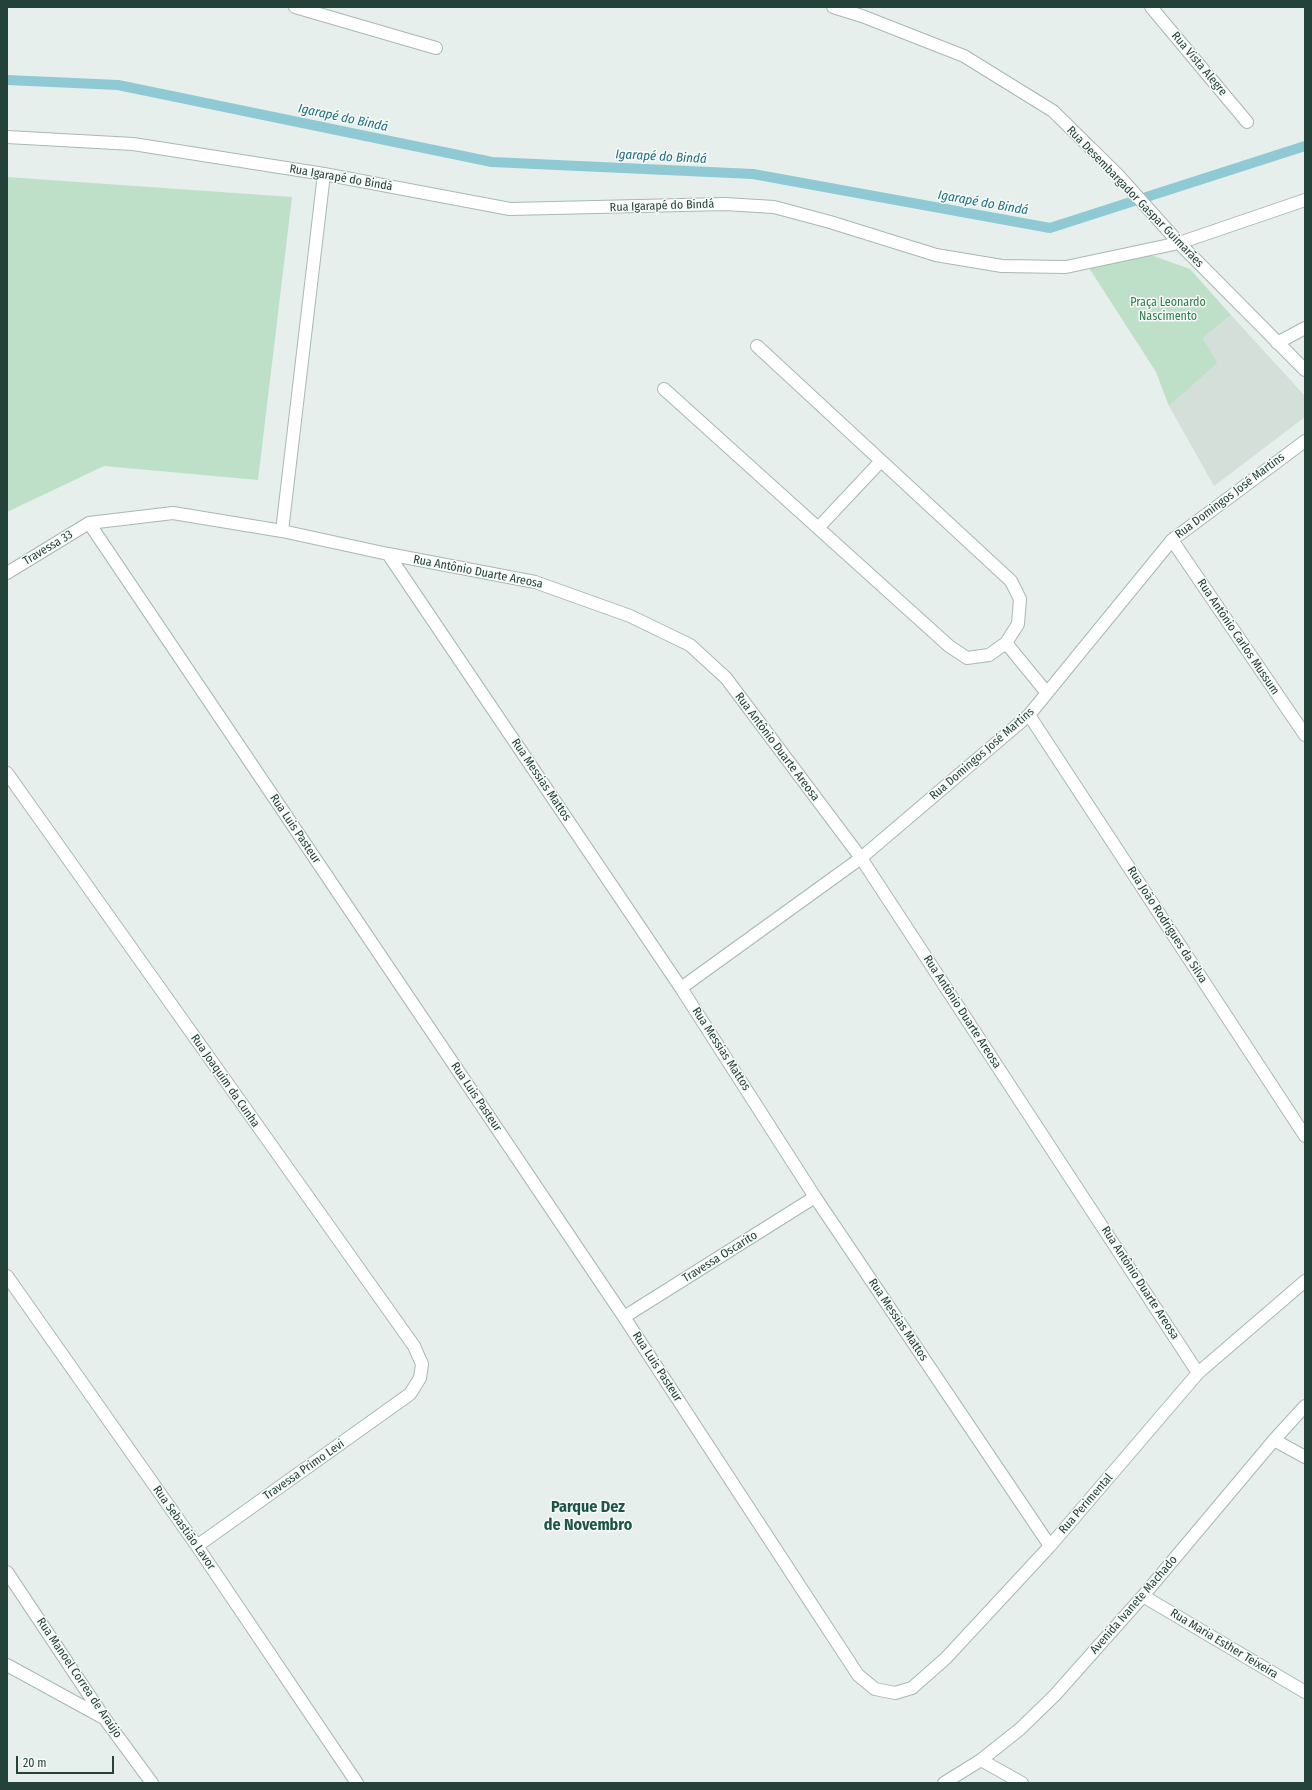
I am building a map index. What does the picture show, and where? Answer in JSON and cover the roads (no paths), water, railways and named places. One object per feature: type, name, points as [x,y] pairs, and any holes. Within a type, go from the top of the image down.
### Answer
[{"type":"street","points":[[295,7],[436,48]]},
{"type":"street","name":"Rua Desembargador Gaspar Guimarães","points":[[833,7],[862,16],[964,56],[1053,111],[1118,175],[1154,217],[1305,370]]},
{"type":"street","name":"Rua Vista Alegre","points":[[1151,7],[1247,122]]},
{"type":"street","name":"Rua Igarapé do Bindá","points":[[7,137],[133,144],[324,174],[510,209],[725,204],[774,207],[830,222],[936,255],[1002,266],[1066,267],[1179,243],[1305,200]]},
{"type":"street","points":[[282,531],[324,174]]},
{"type":"street","points":[[1278,343],[1305,328]]},
{"type":"street","points":[[664,389],[949,646],[968,658],[989,656],[1006,643],[1018,624],[1020,599],[1011,580],[757,346]]},
{"type":"street","name":"Rua Domingos José Martins","points":[[681,988],[861,858],[1029,715],[1172,540],[1305,441]]},
{"type":"street","points":[[818,528],[881,461]]},
{"type":"street","name":"Rua Antônio Duarte Areosa","points":[[89,523],[173,513],[282,531],[388,554],[535,582],[630,616],[690,645],[726,678],[861,858],[1198,1372]]},
{"type":"street","name":"Travessa 33","points":[[7,573],[89,523]]},
{"type":"street","name":"Rua Luis Pasteur","points":[[89,523],[624,1317],[858,1675]]},
{"type":"street","name":"Rua Antônio Carlos Mussum","points":[[1172,540],[1305,735]]},
{"type":"street","name":"Rua Messias Mattos","points":[[388,554],[681,988],[815,1197],[1050,1546]]},
{"type":"street","points":[[1006,643],[1047,693]]},
{"type":"street","name":"Rua João Rodrigues da Silva","points":[[1029,715],[1305,1136]]},
{"type":"street","name":"Rua Joaquim da Cunha","points":[[7,773],[414,1346],[422,1364],[420,1378],[410,1394]]},
{"type":"street","name":"Travessa Oscarito","points":[[624,1317],[815,1197]]},
{"type":"street","name":"Rua Sebastião Lavor","points":[[7,1276],[197,1546],[357,1783]]},
{"type":"street","name":"Rua Perimental","points":[[858,1675],[875,1689],[895,1693],[912,1688],[946,1658],[1050,1546],[1198,1372],[1305,1281]]},
{"type":"street","name":"Travessa Primo Levi","points":[[197,1546],[410,1394]]},
{"type":"street","name":"Avenida Ivanete Machado","points":[[944,1783],[981,1760],[1020,1728],[1055,1695],[1143,1596],[1274,1440],[1305,1406]]},
{"type":"street","points":[[1274,1440],[1305,1457]]},
{"type":"street","name":"Rua Manoel Correa de Araújo","points":[[7,1572],[105,1719],[152,1783]]},
{"type":"street","name":"Rua Maria Esther Teixeira","points":[[1143,1596],[1305,1692]]},
{"type":"street","points":[[7,1665],[105,1719]]},
{"type":"street","points":[[981,1760],[1022,1783]]},
{"type":"waterway","name":"Igarapé do Bindá","points":[[7,80],[118,85],[492,162],[753,174],[1050,228],[1305,146]]},
{"type":"district","name":"Parque Dez de Novembro","points":[[588,1517]]},
{"type":"park label","name":"Praça Leonardo Nascimento","points":[[1168,310]]}]
